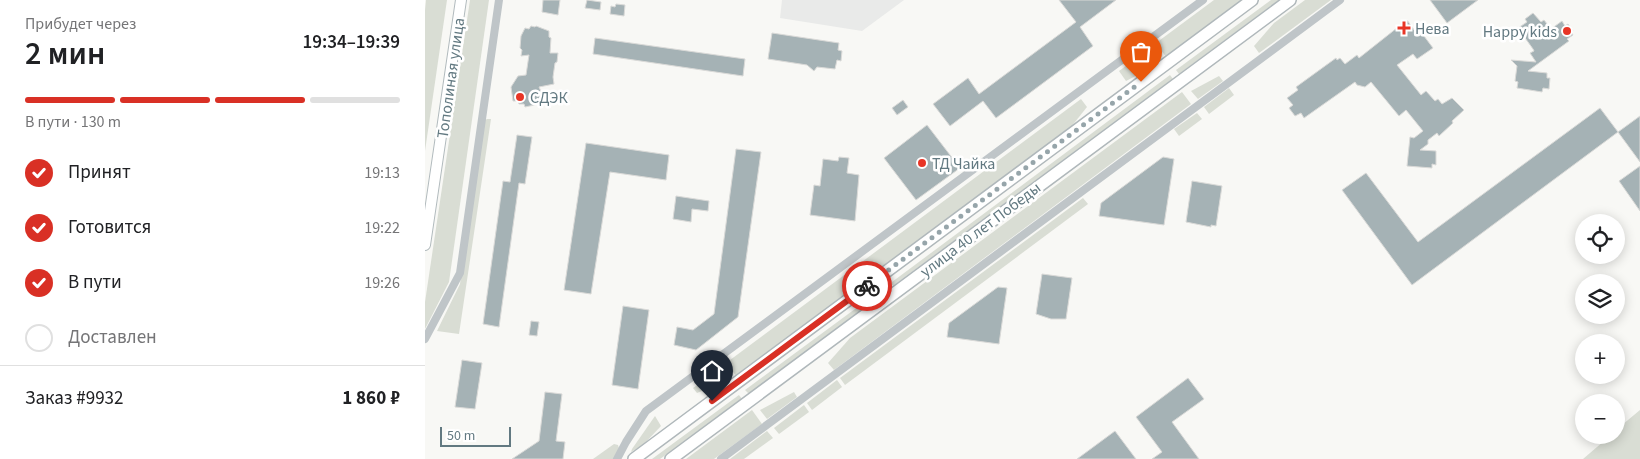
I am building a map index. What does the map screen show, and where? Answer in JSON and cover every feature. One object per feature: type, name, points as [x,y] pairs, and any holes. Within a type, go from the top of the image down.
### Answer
[{"type":"main road","name":"Тополиная улица","points":[[425,245],[461,0]]},
{"type":"main road","name":"улица 40 лет Победы","points":[[634,459],[1252,0]]},
{"type":"main road","name":"улица 40 лет Победы","points":[[671,459],[1290,0]]},
{"type":"main road","points":[[878,278],[892,295]]},
{"type":"street","points":[[425,338],[460,273],[499,0]]},
{"type":"street","points":[[617,459],[646,412],[1203,0]]},
{"type":"street","name":"улица 40 лет Победы","points":[[721,459],[1340,0]]},
{"type":"shaded area","points":[[426,0],[447,0],[425,151],[425,10]]},
{"type":"shaded area","points":[[470,0],[489,0],[449,282],[425,329],[425,302]]},
{"type":"shaded area","points":[[782,0],[904,0],[862,31],[780,18]]},
{"type":"shaded area","points":[[1214,0],[1243,0],[1166,57],[1156,43]]},
{"type":"shaded area","points":[[1271,0],[1279,0],[1179,74],[1176,70]]},
{"type":"shaded area","points":[[1305,0],[1331,0],[1259,53],[1254,46],[1274,23]]},
{"type":"shaded area","points":[[1149,49],[1160,62],[1126,81],[1119,71]]},
{"type":"shaded area","points":[[1170,75],[1173,79],[894,285],[891,285],[892,282]]},
{"type":"shaded area","points":[[1219,76],[1223,81],[1198,99],[1191,91]]},
{"type":"shaded area","points":[[1229,88],[1234,95],[1209,114],[1204,107]]},
{"type":"shaded area","points":[[1182,92],[1191,104],[834,370],[828,363],[850,338]]},
{"type":"shaded area","points":[[1081,99],[1087,107],[1071,127],[737,377],[726,363]]},
{"type":"shaded area","points":[[1197,113],[1202,119],[1179,136],[1174,129]]},
{"type":"shaded area","points":[[491,119],[459,334],[437,331],[460,284],[482,122]]},
{"type":"shaded area","points":[[1083,198],[1088,204],[845,385],[840,378]]},
{"type":"shaded area","points":[[874,295],[877,298],[749,394],[745,390]]},
{"type":"shaded area","points":[[720,369],[727,378],[717,385],[697,393],[693,388]]},
{"type":"shaded area","points":[[837,380],[842,387],[812,410],[807,403]]},
{"type":"shaded area","points":[[794,392],[797,397],[767,419],[760,410]]},
{"type":"shaded area","points":[[739,395],[742,399],[660,459],[652,459]]},
{"type":"shaded area","points":[[804,405],[809,412],[779,434],[774,428]]},
{"type":"shaded area","points":[[752,410],[762,424],[714,459],[686,459]]},
{"type":"shaded area","points":[[1640,410],[1640,459],[1583,459],[1600,444],[1625,444],[1625,422]]},
{"type":"shaded area","points":[[655,416],[661,426],[643,445],[631,452],[632,449]]},
{"type":"shaded area","points":[[767,431],[773,438],[744,459],[730,459]]},
{"type":"shaded area","points":[[614,444],[618,445],[619,448],[615,459],[593,459]]},
{"type":"building","points":[[543,0],[560,0],[558,15],[542,12]]},
{"type":"building","points":[[587,0],[601,2],[600,10],[585,8]]},
{"type":"building","points":[[1059,0],[1116,0],[1080,27],[1093,46],[996,118],[983,101],[950,126],[933,104],[968,78],[979,94],[1076,22]]},
{"type":"building","points":[[1430,0],[1478,0],[1447,23]]},
{"type":"building","points":[[616,4],[625,5],[624,16],[610,14],[611,6],[615,7]]},
{"type":"building","points":[[1533,13],[1541,22],[1544,20],[1551,29],[1562,21],[1565,26],[1568,24],[1573,31],[1571,32],[1573,35],[1567,39],[1569,41],[1528,71],[1547,73],[1547,78],[1550,78],[1549,89],[1543,88],[1542,92],[1517,88],[1518,82],[1515,81],[1517,66],[1511,60],[1536,62],[1530,53],[1534,51],[1533,49],[1518,28],[1527,22],[1525,19]]},
{"type":"building","points":[[1407,20],[1417,34],[1421,32],[1433,48],[1417,59],[1413,54],[1397,65],[1421,95],[1426,91],[1435,101],[1438,99],[1442,104],[1452,98],[1464,110],[1439,136],[1437,133],[1420,150],[1436,151],[1436,165],[1432,164],[1432,168],[1407,166],[1410,137],[1414,138],[1423,131],[1406,110],[1399,116],[1371,82],[1365,87],[1357,85],[1355,82],[1304,118],[1301,113],[1295,116],[1289,108],[1293,105],[1287,98],[1298,90],[1296,87],[1336,58],[1337,60],[1340,58],[1345,64],[1357,55],[1359,58]]},
{"type":"building","points":[[531,26],[549,31],[549,37],[551,38],[550,53],[558,53],[553,77],[554,84],[539,87],[542,100],[539,100],[539,104],[525,107],[524,104],[519,104],[518,101],[513,101],[511,87],[518,76],[526,75],[529,55],[521,56],[521,36],[525,28],[529,29]]},
{"type":"building","points":[[772,33],[839,43],[838,50],[842,51],[841,61],[837,60],[835,69],[817,67],[814,71],[807,65],[768,59]]},
{"type":"building","points":[[595,38],[745,59],[743,76],[593,54]]},
{"type":"building","points":[[903,100],[908,107],[897,115],[892,108]]},
{"type":"building","points":[[1600,108],[1618,132],[1412,285],[1342,190],[1366,173],[1418,242]]},
{"type":"building","points":[[1640,116],[1640,162],[1618,132]]},
{"type":"building","name":"ТД Чайка","points":[[927,125],[960,168],[916,200],[884,158]]},
{"type":"building","points":[[517,135],[532,137],[525,184],[519,183],[499,327],[483,324],[503,181],[510,182]]},
{"type":"building","points":[[586,143],[669,155],[666,180],[610,172],[591,294],[564,290]]},
{"type":"building","points":[[736,149],[761,152],[738,317],[696,350],[674,345],[677,327],[693,330],[714,314]]},
{"type":"building","points":[[839,157],[849,158],[847,173],[859,175],[855,221],[810,215],[814,185],[820,186],[823,159],[838,161]]},
{"type":"building","points":[[1163,157],[1174,159],[1164,225],[1099,216],[1101,203]]},
{"type":"building","points":[[1640,166],[1640,211],[1619,181]]},
{"type":"building","points":[[1192,181],[1222,186],[1216,226],[1211,225],[1211,227],[1186,222]]},
{"type":"building","points":[[676,196],[709,201],[708,211],[692,209],[691,222],[673,219]]},
{"type":"building","points":[[1042,274],[1072,278],[1066,319],[1051,319],[1036,314]]},
{"type":"building","points":[[998,287],[1007,288],[999,344],[947,337],[949,323]]},
{"type":"building","points":[[623,306],[649,310],[638,389],[612,385]]},
{"type":"building","points":[[531,321],[539,322],[537,336],[529,335]]},
{"type":"building","points":[[462,360],[482,363],[475,409],[455,407]]},
{"type":"building","points":[[1188,378],[1204,399],[1172,422],[1199,459],[1152,459],[1162,452],[1136,417]]},
{"type":"building","points":[[545,392],[562,394],[556,441],[565,442],[563,459],[512,459],[539,441]]},
{"type":"building","points":[[1115,431],[1136,459],[1077,459]]},
{"type":"way so far","points":[[867,286],[1141,82]]},
{"type":"place","name":"Нева","points":[[1404,28]]},
{"type":"place","name":"Happy kids","points":[[1567,31]]},
{"type":"place","name":"СДЭК","points":[[520,97]]},
{"type":"place","name":"ТД Чайка","points":[[922,163]]},
{"type":"route","points":[[712,401],[867,286]]}]
